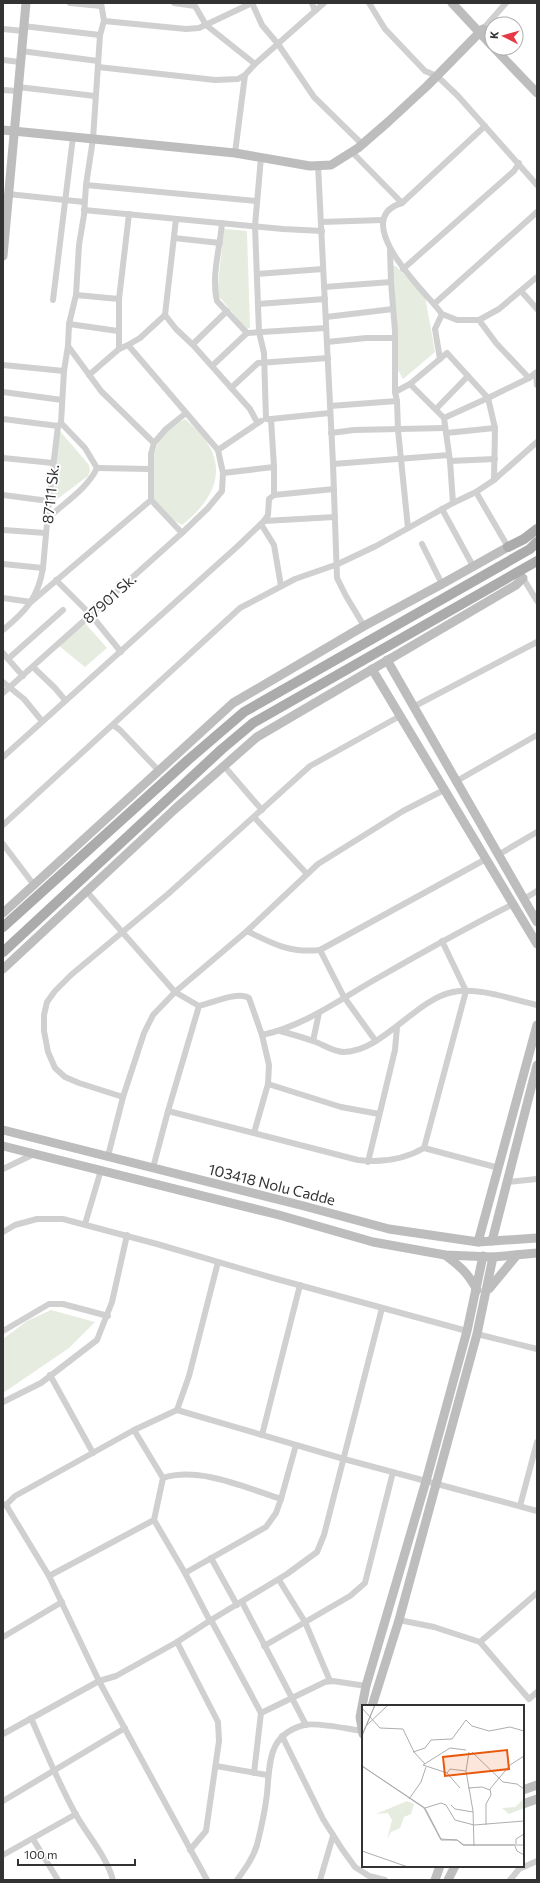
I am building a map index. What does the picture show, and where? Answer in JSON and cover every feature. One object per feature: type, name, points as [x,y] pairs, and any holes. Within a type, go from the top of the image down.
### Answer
[{"type":"main road","points":[[508,547],[524,539],[537,529]]},
{"type":"main road","points":[[3,927],[188,760],[244,712],[530,549],[537,542]]},
{"type":"main road","points":[[523,578],[537,562]]},
{"type":"main road","points":[[3,952],[222,749],[253,723],[537,562]]},
{"type":"street","points":[[3,256],[26,3]]},
{"type":"street","points":[[70,3],[101,4],[104,21],[186,29],[199,28],[252,3],[262,25],[278,44],[314,97],[362,144]]},
{"type":"street","points":[[174,3],[195,6],[206,25],[255,64]]},
{"type":"street","points":[[312,3],[315,11]]},
{"type":"street","points":[[21,51],[98,64],[230,81],[245,75],[255,64],[324,3]]},
{"type":"street","points":[[369,3],[385,29],[425,71],[437,76],[458,96],[537,185]]},
{"type":"street","points":[[452,3],[484,33]]},
{"type":"street","points":[[459,3],[484,35]]},
{"type":"street","points":[[3,130],[235,153],[310,166],[331,165],[362,144],[437,76],[506,3]]},
{"type":"street","name":"87111 Sk.","points":[[3,630],[20,616],[31,602],[40,585],[48,501],[60,424],[69,324],[76,295],[79,245],[93,139],[100,35],[104,21]]},
{"type":"street","points":[[3,29],[23,29],[100,35]]},
{"type":"street","points":[[502,56],[537,93]]},
{"type":"street","points":[[510,56],[537,84]]},
{"type":"street","points":[[3,60],[20,62]]},
{"type":"street","points":[[235,153],[245,75]]},
{"type":"street","points":[[3,90],[18,89],[95,96]]},
{"type":"street","points":[[408,528],[400,458],[397,401],[395,392],[395,338],[390,250],[383,220],[384,215],[395,206],[402,203],[485,126]]},
{"type":"street","points":[[53,300],[72,137]]},
{"type":"street","points":[[352,152],[402,203]]},
{"type":"street","points":[[261,157],[255,226],[259,332],[264,362],[274,467],[274,495]]},
{"type":"street","points":[[403,269],[514,171],[519,163]]},
{"type":"street","points":[[318,165],[331,433],[334,464],[338,564],[337,578],[364,626]]},
{"type":"street","points":[[86,185],[257,201]]},
{"type":"street","points":[[8,194],[84,202]]},
{"type":"street","points":[[84,210],[322,231]]},
{"type":"street","points":[[434,304],[537,212]]},
{"type":"street","points":[[119,349],[119,299],[129,214]]},
{"type":"street","points":[[89,375],[119,349],[140,338],[165,315],[176,219]]},
{"type":"street","points":[[321,222],[383,220]]},
{"type":"street","points":[[222,223],[215,277],[215,295],[217,301],[247,333]]},
{"type":"street","points":[[174,238],[220,243]]},
{"type":"street","points":[[390,250],[403,269],[442,314],[457,320],[479,320],[499,309],[537,277]]},
{"type":"street","points":[[257,274],[323,270]]},
{"type":"street","points":[[324,287],[391,282]]},
{"type":"street","points":[[521,291],[537,309]]},
{"type":"street","points":[[76,295],[119,299]]},
{"type":"street","points":[[258,304],[325,299]]},
{"type":"street","points":[[326,317],[393,309]]},
{"type":"street","points":[[193,344],[227,311]]},
{"type":"street","points":[[440,359],[435,329],[442,314]]},
{"type":"street","points":[[165,315],[176,329],[193,344],[250,409],[257,422]]},
{"type":"street","points":[[479,320],[496,343],[529,378]]},
{"type":"street","points":[[69,324],[118,331]]},
{"type":"street","points":[[212,366],[247,333],[326,328]]},
{"type":"street","points":[[327,342],[366,338],[395,338]]},
{"type":"street","points":[[128,344],[218,450],[257,422],[269,419],[330,413]]},
{"type":"street","points":[[68,346],[89,375],[119,410],[154,443]]},
{"type":"street","points":[[395,392],[410,384],[447,353],[488,398],[495,428],[494,480]]},
{"type":"street","points":[[231,388],[258,363],[328,358]]},
{"type":"street","points":[[3,366],[64,371]]},
{"type":"street","points":[[444,418],[529,378],[536,372]]},
{"type":"street","points":[[536,372],[537,385]]},
{"type":"street","points":[[436,409],[468,376]]},
{"type":"street","points":[[410,384],[444,418],[450,458],[452,503]]},
{"type":"street","points":[[3,392],[62,400]]},
{"type":"street","points":[[330,406],[397,401]]},
{"type":"street","points":[[182,533],[150,500],[150,470],[154,443],[166,429],[186,412]]},
{"type":"street","points":[[3,418],[60,424],[85,448],[97,468]]},
{"type":"street","points":[[331,433],[354,430],[445,431],[495,428]]},
{"type":"street","points":[[3,825],[240,608],[294,579],[338,564],[397,536],[408,528],[452,503],[476,492],[494,480],[537,442]]},
{"type":"street","name":"87901 Sk.","points":[[3,693],[208,508],[222,491],[223,472],[218,450]]},
{"type":"street","points":[[3,458],[53,463]]},
{"type":"street","points":[[334,464],[400,458],[495,459]]},
{"type":"street","points":[[223,472],[274,467]]},
{"type":"street","points":[[97,468],[150,470]]},
{"type":"street","points":[[47,519],[92,478],[97,468]]},
{"type":"street","points":[[3,757],[121,652],[262,522],[268,515],[269,499],[274,495],[334,489]]},
{"type":"street","points":[[3,913],[233,703],[364,626],[508,547],[476,492]]},
{"type":"street","points":[[3,495],[48,501]]},
{"type":"street","points":[[3,598],[31,602],[56,580],[72,569],[112,531],[150,500]]},
{"type":"street","points":[[442,509],[473,566]]},
{"type":"street","points":[[262,522],[335,517]]},
{"type":"street","points":[[262,522],[274,545],[281,586]]},
{"type":"street","points":[[3,530],[46,534]]},
{"type":"street","points":[[422,544],[442,584]]},
{"type":"street","points":[[3,564],[42,568]]},
{"type":"street","points":[[3,969],[257,737],[516,585],[523,578],[537,600]]},
{"type":"street","points":[[56,580],[91,615],[121,652]]},
{"type":"street","points":[[8,659],[63,610]]},
{"type":"street","points":[[413,707],[537,642]]},
{"type":"street","points":[[3,653],[23,676]]},
{"type":"street","points":[[387,660],[537,922]]},
{"type":"street","points":[[33,667],[66,700]]},
{"type":"street","points":[[372,669],[537,944]]},
{"type":"street","points":[[3,682],[8,688],[24,699],[42,721]]},
{"type":"street","points":[[123,1097],[79,1083],[65,1077],[55,1068],[48,1052],[44,1031],[44,1015],[47,1002],[55,991],[71,975],[123,933],[310,766],[400,716]]},
{"type":"street","points":[[113,725],[120,730],[159,771]]},
{"type":"street","points":[[456,782],[537,735]]},
{"type":"street","points":[[224,766],[262,810]]},
{"type":"street","points":[[108,1156],[123,1097],[144,1033],[153,1015],[175,992],[247,931],[318,864],[403,811],[444,790]]},
{"type":"street","points":[[254,817],[307,874]]},
{"type":"street","points":[[498,855],[537,832]]},
{"type":"street","points":[[3,844],[34,885]]},
{"type":"street","points":[[247,931],[289,949],[306,951],[320,950],[486,859]]},
{"type":"street","points":[[524,899],[537,891]]},
{"type":"street","points":[[87,892],[175,992],[200,1006],[237,996],[245,996],[249,998],[268,1056],[268,1084],[254,1133]]},
{"type":"street","points":[[262,1035],[280,1031],[319,1013],[442,941],[513,904]]},
{"type":"street","points":[[424,1148],[466,991],[442,941]]},
{"type":"street","points":[[320,950],[344,997],[375,1040]]},
{"type":"street","points":[[280,1031],[313,1041],[332,1050],[343,1052],[356,1050],[375,1040],[397,1027],[418,1009],[451,992],[474,991],[537,1005]]},
{"type":"street","points":[[153,1168],[168,1111],[200,1006]]},
{"type":"street","points":[[313,1041],[319,1013]]},
{"type":"street","points":[[478,1242],[537,1025]]},
{"type":"street","points":[[368,1162],[395,1050],[397,1027]]},
{"type":"street","points":[[492,1242],[537,1065]]},
{"type":"street","points":[[268,1084],[341,1107],[379,1114]]},
{"type":"street","points":[[168,1111],[368,1162],[395,1160],[411,1155],[424,1148],[499,1168]]},
{"type":"street","name":"103418 Nolu Cadde","points":[[3,1130],[389,1230],[478,1242],[537,1238]]},
{"type":"street","points":[[3,1146],[279,1215],[373,1242],[445,1255],[483,1256],[493,1258],[537,1253]]},
{"type":"street","points":[[3,1169],[34,1154]]},
{"type":"street","points":[[85,1224],[101,1170]]},
{"type":"street","points":[[507,1182],[537,1179]]},
{"type":"street","points":[[3,1232],[14,1225],[37,1219],[63,1219],[127,1235],[218,1262],[467,1331]]},
{"type":"street","points":[[3,1402],[8,1401],[41,1383],[97,1340],[108,1316],[127,1235]]},
{"type":"street","points":[[445,1255],[471,1278],[476,1290]]},
{"type":"street","points":[[487,1292],[506,1266],[517,1255]]},
{"type":"street","points":[[362,1705],[366,1686],[426,1481],[467,1331],[483,1256]]},
{"type":"street","points":[[372,1705],[399,1620],[437,1483],[477,1334],[493,1258]]},
{"type":"street","points":[[177,1410],[189,1376],[218,1262]]},
{"type":"street","points":[[262,1435],[300,1285]]},
{"type":"street","points":[[3,1331],[49,1304],[63,1304],[108,1316]]},
{"type":"street","points":[[3,1734],[99,1680],[116,1676],[177,1642],[210,1620],[278,1580],[317,1552],[324,1535],[382,1308]]},
{"type":"street","points":[[477,1334],[537,1349]]},
{"type":"street","points":[[50,1375],[93,1453]]},
{"type":"street","points":[[207,1880],[99,1680],[49,1576],[5,1505],[15,1496],[134,1430],[177,1410],[344,1459],[537,1511]]},
{"type":"street","points":[[134,1430],[163,1478],[154,1520],[185,1573],[261,1713],[254,1773]]},
{"type":"street","points":[[520,1506],[535,1461],[537,1442]]},
{"type":"street","points":[[185,1573],[266,1527],[276,1513],[296,1445]]},
{"type":"street","points":[[264,1646],[350,1596],[364,1583],[393,1472]]},
{"type":"street","points":[[163,1478],[174,1474],[204,1476],[281,1499]]},
{"type":"street","points":[[49,1576],[154,1520]]},
{"type":"street","points":[[211,1558],[264,1646],[306,1725]]},
{"type":"street","points":[[278,1580],[306,1622],[330,1681]]},
{"type":"street","points":[[480,1642],[537,1593]]},
{"type":"street","points":[[3,1637],[62,1602]]},
{"type":"street","points":[[399,1620],[434,1627],[480,1642],[529,1698],[537,1692]]},
{"type":"street","points":[[177,1642],[218,1722],[219,1741],[206,1831],[190,1850]]},
{"type":"street","points":[[261,1713],[313,1687],[330,1681],[366,1686]]},
{"type":"street","points":[[362,1707],[360,1717],[362,1728]]},
{"type":"street","points":[[31,1718],[54,1772],[76,1814],[110,1872],[113,1880]]},
{"type":"street","points":[[237,1880],[252,1857],[256,1847],[267,1794],[269,1761],[275,1746],[282,1736],[292,1730],[306,1725],[362,1733]]},
{"type":"street","points":[[3,1801],[54,1772],[87,1750],[125,1728]]},
{"type":"street","points":[[282,1736],[332,1836],[355,1867],[369,1878],[385,1880]]},
{"type":"street","points":[[216,1766],[267,1775]]},
{"type":"street","points":[[524,1790],[537,1785]]},
{"type":"street","points":[[524,1804],[537,1799]]},
{"type":"street","points":[[3,1855],[34,1839],[76,1814]]},
{"type":"street","points":[[320,1880],[332,1836]]},
{"type":"street","points":[[34,1839],[58,1880]]},
{"type":"street","points":[[524,1867],[537,1861]]},
{"type":"street","points":[[435,1880],[440,1867]]},
{"type":"street","points":[[449,1878],[454,1867]]},
{"type":"street","points":[[510,1880],[519,1869],[524,1867]]},
{"type":"shaded area","points":[[224,229],[247,231],[250,328],[246,329],[217,294]]},
{"type":"shaded area","points":[[391,266],[396,266],[425,296],[435,352],[403,379],[394,363]]},
{"type":"shaded area","points":[[185,419],[204,438],[213,453],[216,465],[216,477],[208,498],[192,517],[182,525],[166,515],[157,507],[152,492],[151,472],[152,462],[161,438],[169,429]]},
{"type":"shaded area","points":[[59,430],[89,465],[90,471],[88,476],[52,503]]},
{"type":"shaded area","points":[[84,622],[107,648],[85,667],[58,645]]},
{"type":"shaded area","points":[[51,1310],[95,1322],[69,1348],[3,1393],[3,1339],[27,1321]]}]
